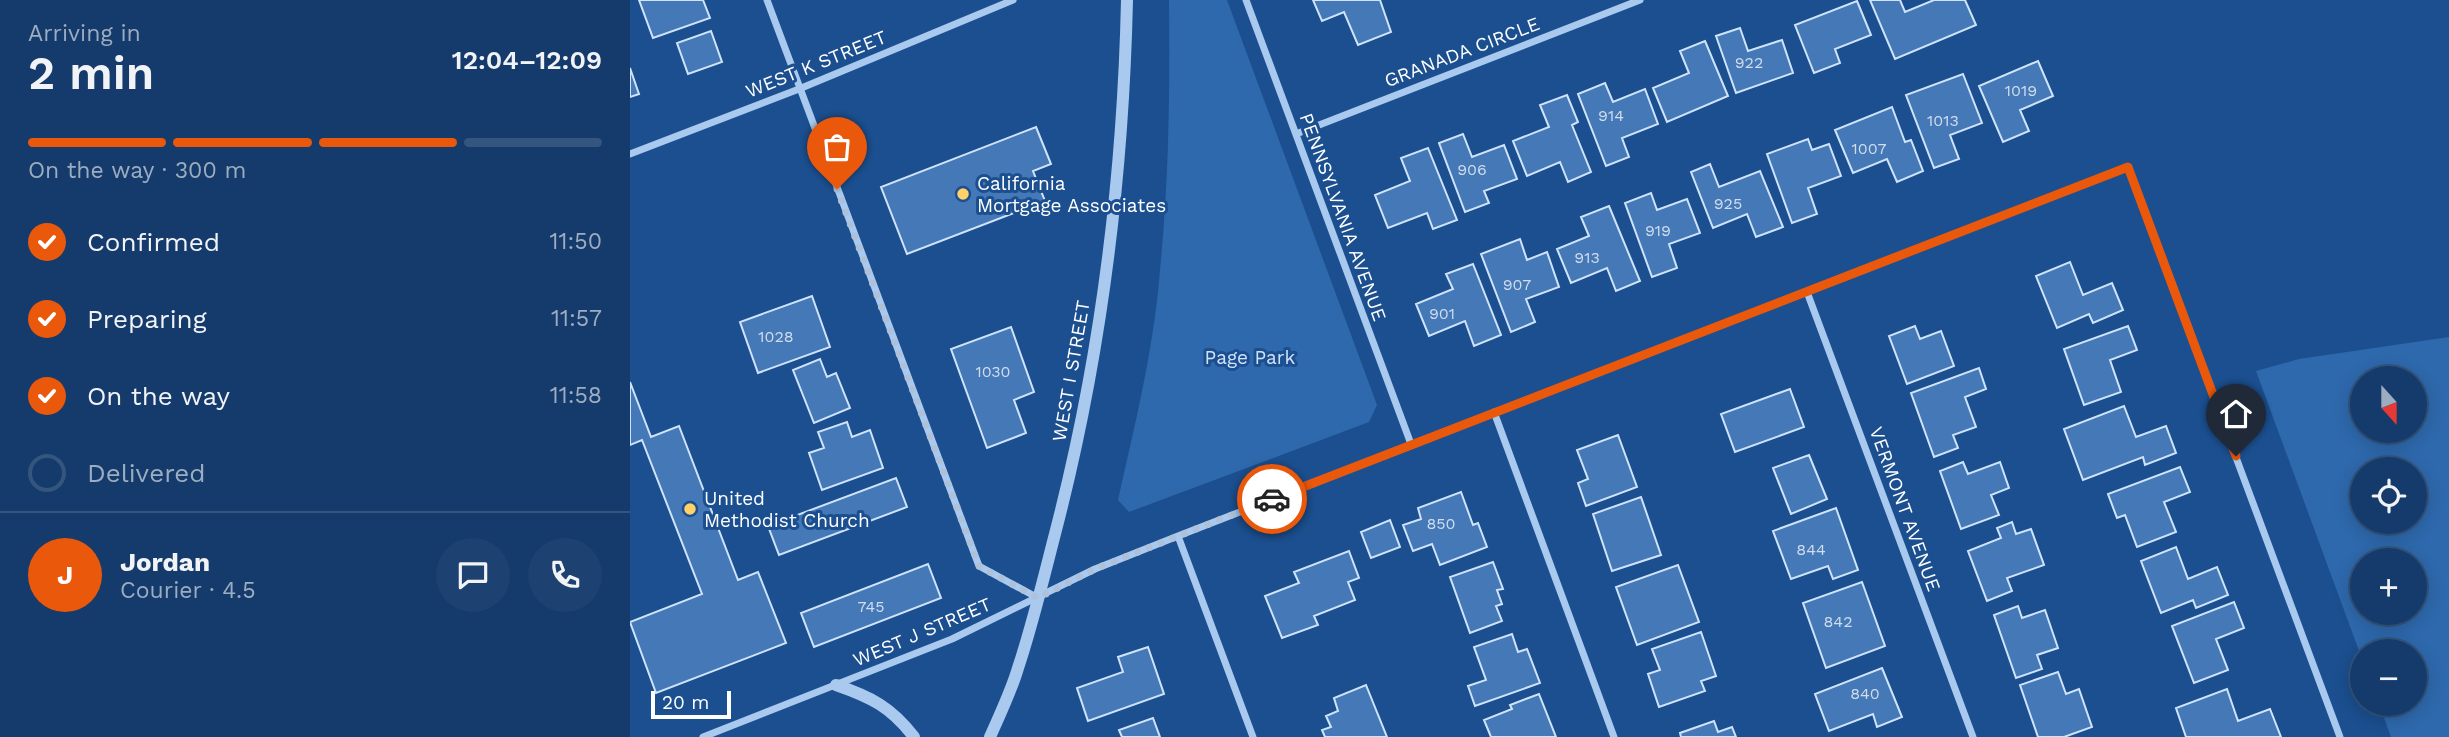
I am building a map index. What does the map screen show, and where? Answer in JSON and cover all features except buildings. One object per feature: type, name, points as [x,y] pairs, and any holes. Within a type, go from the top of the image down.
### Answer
[{"type":"street","points":[[767,0],[979,566],[1038,598]]},
{"type":"street","name":"WEST K STREET","points":[[630,154],[799,89],[1013,0]]},
{"type":"street","name":"WEST I STREET","points":[[990,737],[1018,670],[1078,445],[1102,312],[1120,164],[1127,0]]},
{"type":"street","name":"PENNSYLVANIA AVENUE","points":[[1246,0],[1411,444]]},
{"type":"street","name":"GRANADA CIRCLE","points":[[1296,134],[1640,0]]},
{"type":"street","name":"WEST J STREET","points":[[703,737],[952,639],[1095,569],[2128,167],[2340,737]]},
{"type":"street","name":"VERMONT AVENUE","points":[[1807,292],[1973,737]]},
{"type":"street","points":[[1494,412],[1614,737]]},
{"type":"street","points":[[1178,536],[1253,737]]},
{"type":"street","points":[[836,685],[872,698],[901,721],[914,737]]},
{"type":"green space","name":"Page Park","points":[[1169,0],[1227,0],[1377,405],[1369,422],[1129,512],[1118,500],[1149,357],[1163,236],[1168,135]]},
{"type":"green space","points":[[2449,337],[2449,737],[2391,737],[2383,716],[2427,716],[2427,639],[2355,639],[2256,371],[2299,359]]},
{"type":"way so far","points":[[837,189],[979,566],[1038,598],[1095,569],[1272,499]]},
{"type":"place","name":"California Mortgage Associates","points":[[963,194]]},
{"type":"place","name":"United Methodist Church","points":[[690,509]]},
{"type":"route","points":[[1272,499],[2128,167],[2236,456]]}]
